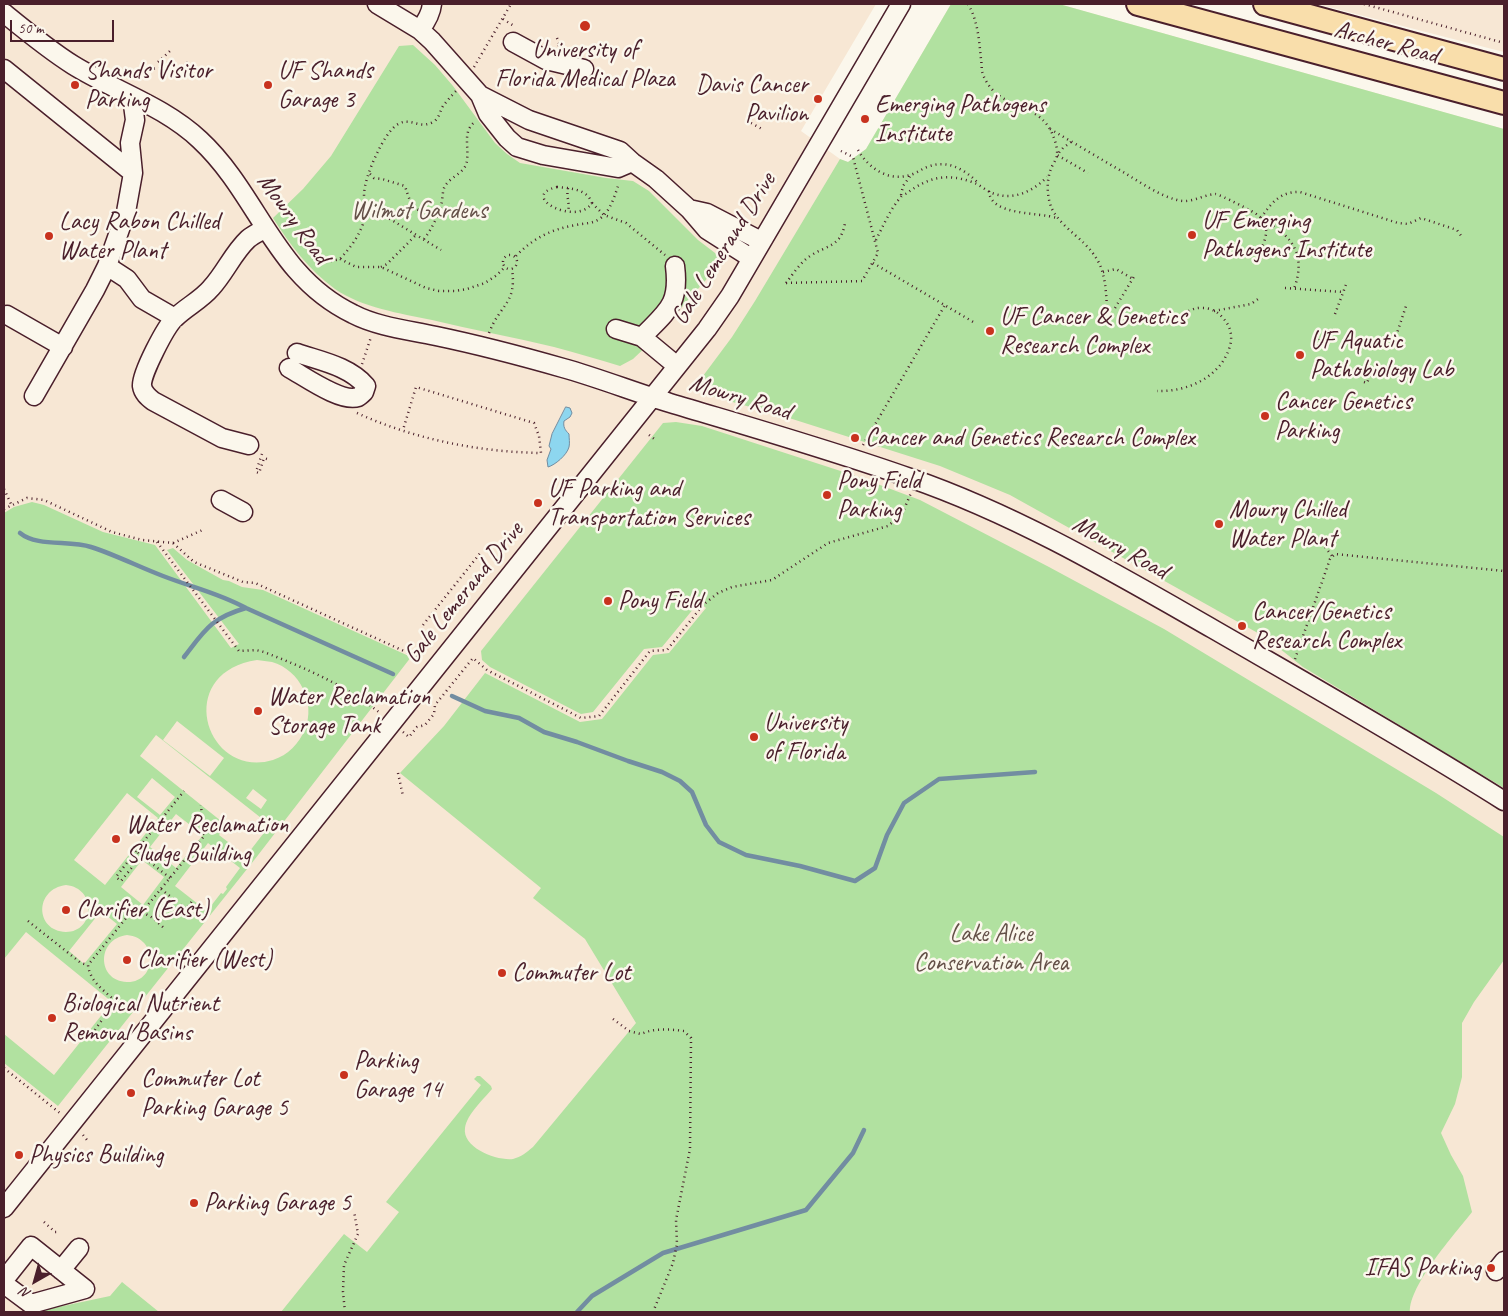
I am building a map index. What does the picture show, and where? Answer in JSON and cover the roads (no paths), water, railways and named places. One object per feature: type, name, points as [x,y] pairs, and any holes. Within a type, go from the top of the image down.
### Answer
[{"type":"main road","name":"Archer Road","points":[[1138,4],[1504,103]]},
{"type":"main road","name":"Archer Road","points":[[1265,4],[1504,69]]},
{"type":"street","points":[[379,4],[420,30],[480,95],[488,114],[507,138],[517,147],[542,155],[618,168],[632,162]]},
{"type":"street","points":[[420,30],[427,20],[432,4]]},
{"type":"street","name":"Gale Lemerand Drive","points":[[4,1208],[708,329],[730,296],[901,4]]},
{"type":"street","name":"Mowry Road","points":[[4,13],[72,64],[165,114],[200,140],[231,176],[264,229],[291,266],[323,296],[354,315],[369,321],[562,367],[652,398],[868,463],[937,487],[996,511],[1065,546],[1188,615],[1404,740],[1504,801]]},
{"type":"street","points":[[513,42],[546,60],[584,69]]},
{"type":"street","points":[[4,69],[133,173]]},
{"type":"street","points":[[480,95],[530,120],[620,151],[656,179],[689,209],[707,230],[751,258]]},
{"type":"street","points":[[34,396],[107,266],[126,212],[133,173],[130,143],[135,120],[132,97]]},
{"type":"street","points":[[542,155],[553,128]]},
{"type":"street","points":[[689,209],[707,213],[761,241]]},
{"type":"street","points":[[256,450],[222,438],[153,401],[143,391],[142,385],[144,372],[166,330],[175,318],[210,290],[242,246],[264,229]]},
{"type":"street","points":[[642,337],[664,314],[676,296],[677,281],[671,262]]},
{"type":"street","points":[[107,266],[127,279],[142,299],[175,318]]},
{"type":"street","points":[[6,315],[63,347]]},
{"type":"street","points":[[616,329],[642,337],[677,366]]},
{"type":"street","points":[[221,500],[243,512]]},
{"type":"street","points":[[4,1280],[31,1246],[85,1289],[31,1304],[4,1284]]},
{"type":"street","points":[[61,1270],[79,1248]]},
{"type":"water","points":[[566,407],[570,408],[572,413],[564,421],[565,428],[569,434],[569,447],[560,459],[548,467],[547,460],[551,449],[549,446],[552,434]]},
{"type":"waterway","points":[[20,533],[44,542],[82,545],[100,550],[163,576],[226,598],[393,674]]},
{"type":"waterway","points":[[184,657],[210,626],[225,616],[246,608]]},
{"type":"waterway","points":[[452,696],[485,711],[519,718],[544,732],[662,772],[680,781],[692,792],[706,825],[719,842],[746,855],[800,866],[855,881],[875,868],[887,835],[904,803],[939,779],[1035,772]]},
{"type":"waterway","points":[[577,1312],[592,1296],[663,1253],[806,1210],[853,1153],[864,1130]]},
{"type":"place","name":"University of Florida Medical Plaza","points":[[585,26]]},
{"type":"place","name":"Shands Visitor Parking","points":[[75,85]]},
{"type":"place","name":"UF Shands Garage 3","points":[[268,85]]},
{"type":"place","name":"Davis Cancer Pavilion","points":[[818,99]]},
{"type":"place","name":"Emerging Pathogens Institute","points":[[865,119]]},
{"type":"place","name":"UF Emerging Pathogens Institute","points":[[1192,235]]},
{"type":"place","name":"Lacy Rabon Chilled Water Plant","points":[[49,236]]},
{"type":"place","name":"UF Cancer & Genetics Research Complex","points":[[990,331]]},
{"type":"place","name":"UF Aquatic Pathobiology Lab","points":[[1300,355]]},
{"type":"place","name":"Cancer Genetics Parking","points":[[1265,416]]},
{"type":"place","name":"Cancer and Genetics Research Complex","points":[[855,438]]},
{"type":"place","name":"Pony Field Parking","points":[[827,495]]},
{"type":"place","name":"UF Parking and Transportation Services","points":[[538,503]]},
{"type":"place","name":"Mowry Chilled Water Plant","points":[[1219,524]]},
{"type":"place","name":"Pony Field","points":[[608,601]]},
{"type":"place","name":"Cancer/Genetics Research Complex","points":[[1242,626]]},
{"type":"place","name":"Water Reclamation Storage Tank","points":[[258,711]]},
{"type":"place","name":"University of Florida","points":[[754,737]]},
{"type":"place","name":"Water Reclamation Sludge Building","points":[[116,839]]},
{"type":"place","name":"Clarifier (East)","points":[[66,910]]},
{"type":"place","name":"Clarifier (West)","points":[[127,960]]},
{"type":"place","name":"Commuter Lot","points":[[502,973]]},
{"type":"place","name":"Biological Nutrient Removal Basins","points":[[52,1018]]},
{"type":"place","name":"Parking Garage 14","points":[[344,1075]]},
{"type":"place","name":"Commuter Lot Parking Garage 5","points":[[131,1093]]},
{"type":"place","name":"Physics Building","points":[[19,1155]]},
{"type":"place","name":"Parking Garage 5","points":[[194,1203]]},
{"type":"place","name":"IFAS Parking","points":[[1491,1268]]},
{"type":"park label","name":"Wilmot Gardens","points":[[419,211]]},
{"type":"park label","name":"Lake Alice Conservation Area","points":[[991,948]]}]
